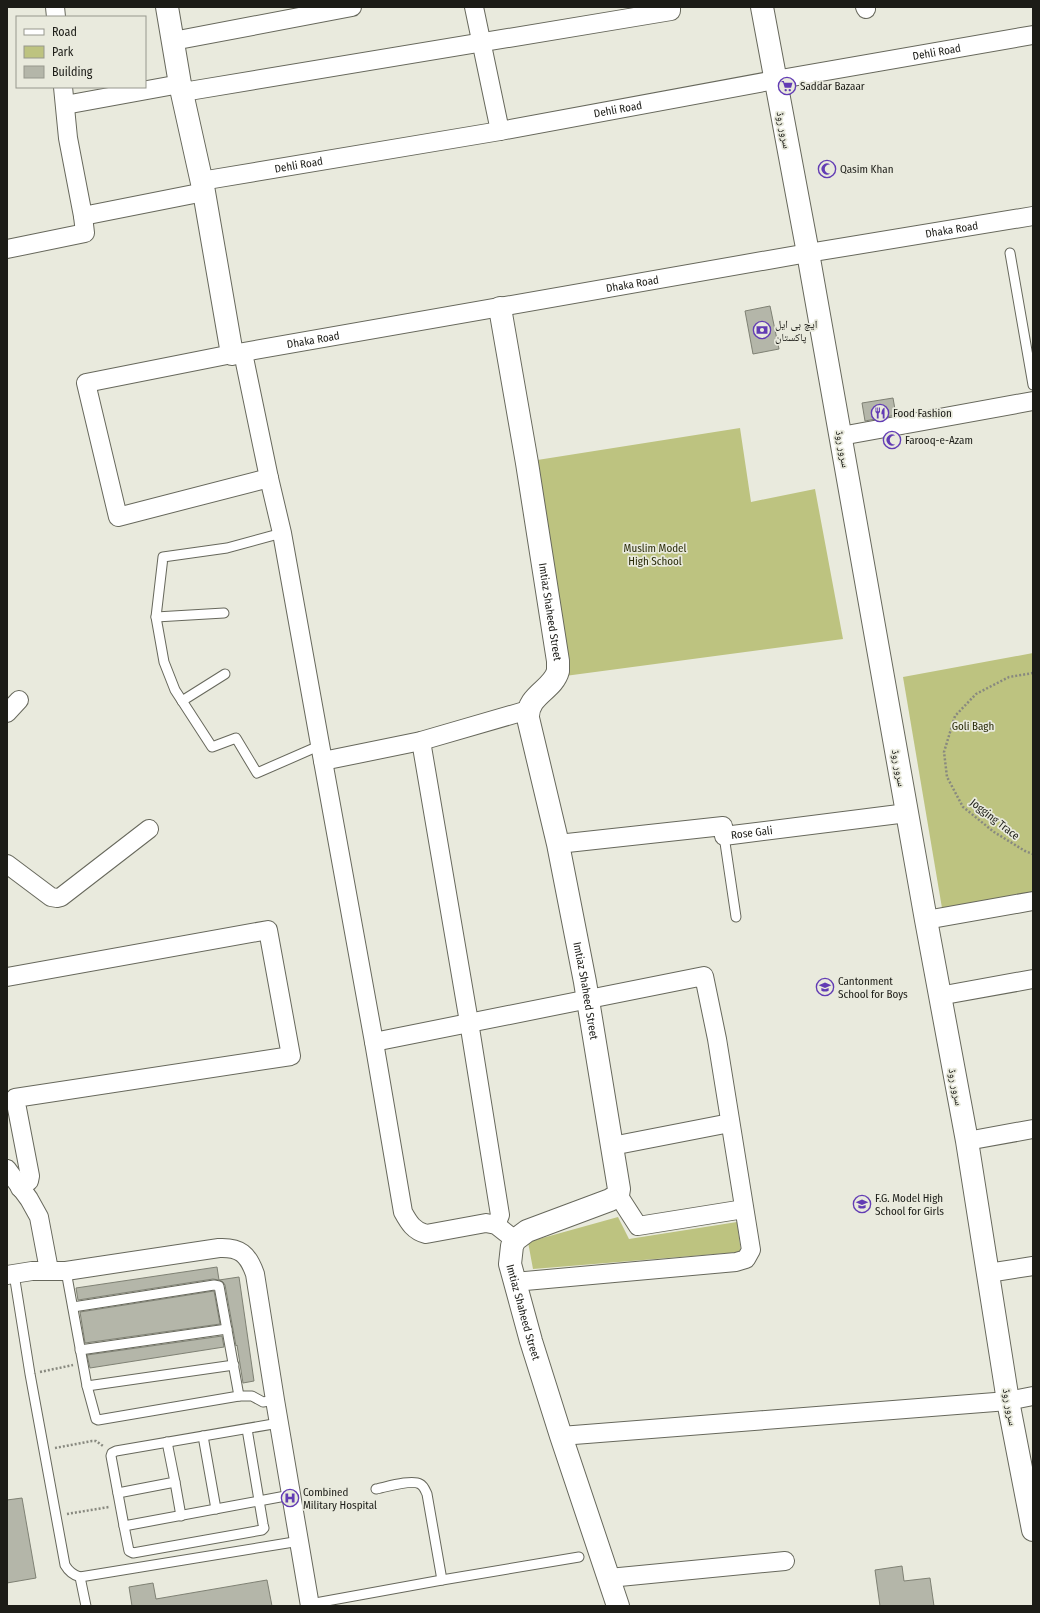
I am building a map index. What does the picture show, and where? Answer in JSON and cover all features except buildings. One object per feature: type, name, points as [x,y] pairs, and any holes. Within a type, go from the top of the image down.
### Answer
[{"type":"street","points":[[167,7],[182,88],[238,354],[282,533],[374,1042],[403,1212],[409,1223],[418,1232],[426,1234],[486,1223],[496,1225],[515,1240],[527,1231],[610,1200],[618,1195],[638,1226],[744,1210]]},
{"type":"street","points":[[173,41],[352,7]]},
{"type":"street","points":[[474,7],[500,131]]},
{"type":"street","points":[[65,105],[482,42],[671,11],[671,7]]},
{"type":"street","name":"سرور روڈ","points":[[762,7],[841,436],[939,996],[967,1141],[1008,1401],[1033,1530]]},
{"type":"street","name":"Dehli Road","points":[[83,216],[203,186],[775,80],[1033,35]]},
{"type":"street","points":[[7,248],[85,233],[68,138],[63,88]]},
{"type":"street","name":"Dhaka Road","points":[[269,478],[118,517],[86,383],[238,354],[808,253],[1033,216]]},
{"type":"street","name":"Imtiaz Shaheed Street","points":[[500,308],[527,463],[558,661],[558,672],[531,704],[528,710],[528,718],[558,844],[588,1000],[619,1182],[618,1195]]},
{"type":"street","points":[[841,436],[1033,401]]},
{"type":"street","points":[[7,713],[19,700]]},
{"type":"street","points":[[322,753],[421,741],[528,710]]},
{"type":"street","points":[[421,741],[500,1215],[496,1225]]},
{"type":"street","name":"Rose Gali","points":[[558,844],[723,826],[724,836],[907,813]]},
{"type":"street","points":[[7,864],[51,897],[61,898],[149,829]]},
{"type":"street","points":[[926,920],[1033,901]]},
{"type":"street","points":[[7,977],[268,930],[292,1056],[15,1098],[30,1176],[29,1181],[20,1188]]},
{"type":"street","points":[[374,1042],[704,976],[717,1039],[751,1250],[746,1259],[736,1262],[514,1282]]},
{"type":"street","points":[[939,996],[1033,979]]},
{"type":"street","points":[[612,1146],[730,1123]]},
{"type":"street","points":[[967,1141],[1033,1129]]},
{"type":"street","points":[[7,1169],[29,1199],[39,1217],[58,1270]]},
{"type":"street","name":"Imtiaz Shaheed Street","points":[[515,1240],[509,1255],[514,1282],[561,1436],[618,1606]]},
{"type":"street","points":[[10,1274],[58,1270],[219,1248],[239,1250],[245,1255],[251,1262],[255,1274],[310,1605]]},
{"type":"street","points":[[988,1274],[1033,1266]]},
{"type":"street","points":[[561,1436],[1008,1401],[1033,1396]]},
{"type":"street","points":[[609,1578],[785,1561]]},
{"type":"lane","points":[[1010,253],[1033,385]]},
{"type":"lane","points":[[282,533],[227,548],[163,557],[156,616],[164,662],[175,690],[212,747],[236,738],[257,773],[322,753]]},
{"type":"lane","points":[[156,616],[224,613]]},
{"type":"lane","points":[[182,701],[225,674]]},
{"type":"lane","points":[[724,836],[736,917]]},
{"type":"lane","points":[[58,1270],[73,1307],[87,1386],[94,1417],[98,1420],[239,1396],[252,1396],[263,1402],[275,1400]]},
{"type":"lane","points":[[10,1274],[56,1516],[66,1565],[69,1572],[74,1576],[80,1577],[300,1541]]},
{"type":"lane","points":[[73,1307],[217,1285],[221,1288],[239,1396]]},
{"type":"lane","points":[[80,1350],[228,1329]]},
{"type":"lane","points":[[87,1386],[234,1365]]},
{"type":"lane","points":[[247,1429],[264,1528],[260,1531],[133,1553],[129,1551],[111,1456],[112,1453],[279,1423]]},
{"type":"lane","points":[[203,1436],[216,1509]]},
{"type":"lane","points":[[167,1442],[181,1516]]},
{"type":"lane","points":[[118,1493],[175,1482]]},
{"type":"lane","points":[[376,1489],[414,1482],[420,1484],[424,1488],[427,1494],[442,1580]]},
{"type":"lane","points":[[124,1526],[260,1502],[291,1495]]},
{"type":"lane","points":[[310,1605],[442,1580],[579,1557]]},
{"type":"lane","points":[[80,1577],[86,1606]]},
{"type":"path","name":"Jogging Trace","points":[[1033,673],[1009,677],[976,694],[955,716],[944,752],[947,777],[964,807],[994,832],[1024,851],[1033,854]]},
{"type":"path","points":[[30,1374],[83,1363]]},
{"type":"path","points":[[44,1450],[92,1441],[98,1443],[112,1453]]},
{"type":"path","points":[[56,1516],[120,1505]]},
{"type":"green space","name":"Muslim Model High School","points":[[740,428],[751,502],[815,489],[843,639],[565,676],[531,461]]},
{"type":"green space","name":"Goli Bagh","points":[[1033,653],[1033,894],[942,908],[903,677]]},
{"type":"green space","points":[[618,1217],[629,1239],[737,1222],[741,1252],[533,1269],[528,1242]]},
{"type":"place","name":"Saddar Bazaar","points":[[787,86]]},
{"type":"place","name":"Qasim Khan","points":[[827,169]]},
{"type":"place","name":"ایچ بی ایل پاکستان","points":[[762,330]]},
{"type":"place","name":"Food Fashion","points":[[880,413]]},
{"type":"place","name":"Farooq-e-Azam","points":[[892,440]]},
{"type":"place","name":"Cantonment School for Boys","points":[[825,987]]},
{"type":"place","name":"F.G. Model High School for Girls","points":[[862,1204]]},
{"type":"place","name":"Combined Military Hospital","points":[[290,1498]]}]
